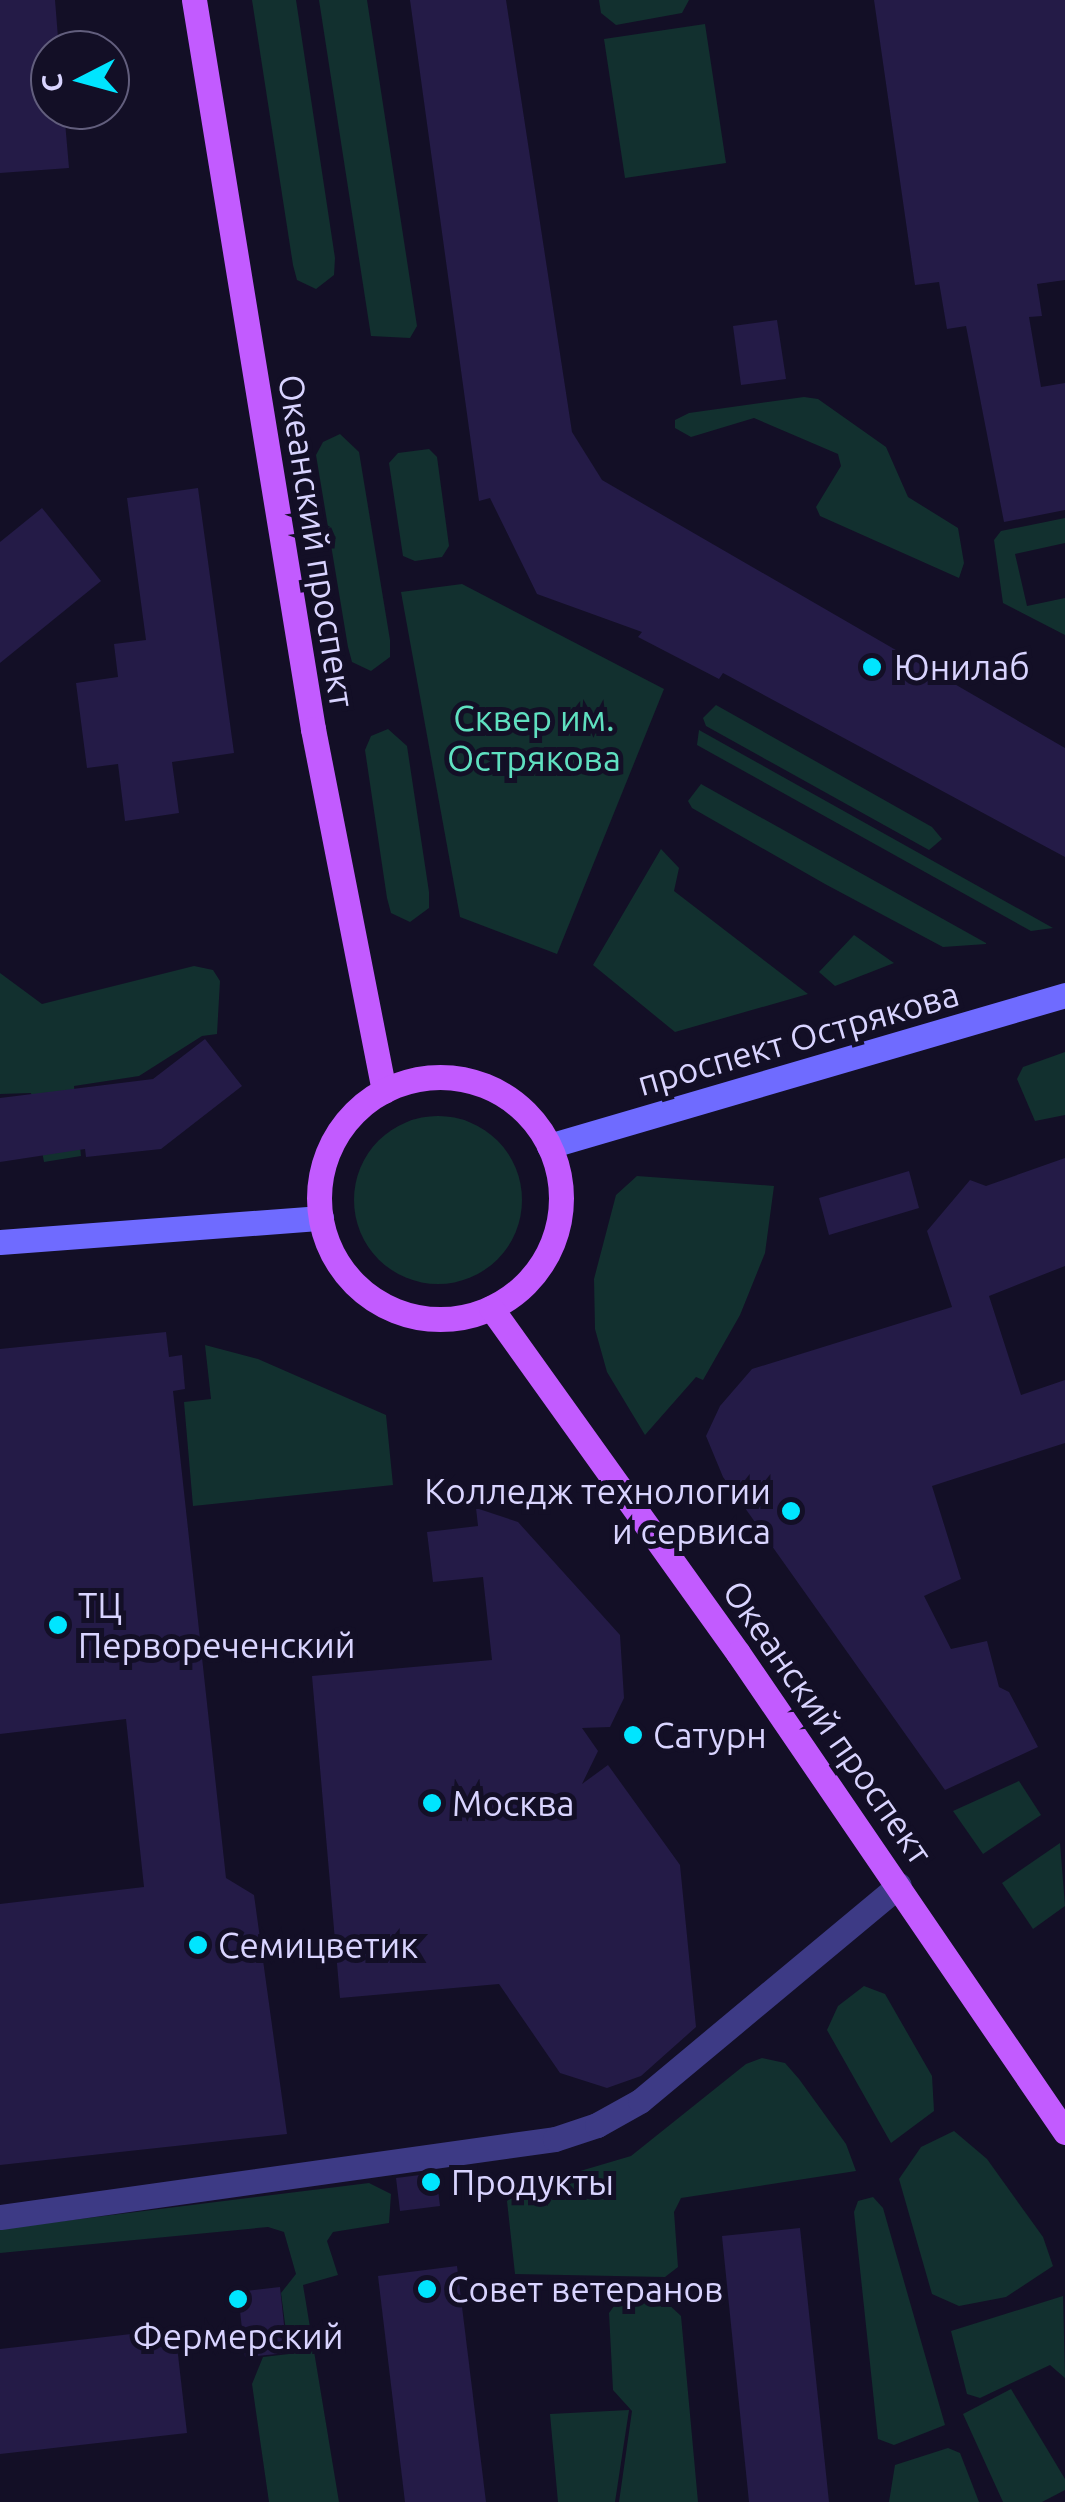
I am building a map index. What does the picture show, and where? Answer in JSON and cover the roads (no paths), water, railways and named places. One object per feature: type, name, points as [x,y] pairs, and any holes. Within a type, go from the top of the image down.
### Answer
[{"type":"main road","name":"Океанский проспект","points":[[194,0],[313,729],[384,1091]]},
{"type":"main road","name":"проспект Острякова","points":[[549,1146],[1065,995]]},
{"type":"main road","points":[[431,1077],[480,1084],[518,1105],[549,1146],[560,1180],[556,1232],[531,1277],[490,1308],[433,1319],[377,1301],[336,1260],[321,1218],[322,1172],[332,1144],[359,1108],[384,1091],[431,1077]]},
{"type":"main road","points":[[0,1242],[321,1218]]},
{"type":"main road","name":"Океанский проспект","points":[[490,1308],[899,1885],[1065,2132]]},
{"type":"street","points":[[0,2217],[555,2139],[597,2125],[640,2101],[899,1885]]},
{"type":"place","name":"Юнилаб","points":[[872,667]]},
{"type":"place","name":"Колледж технологии и сервиса","points":[[791,1511]]},
{"type":"place","name":"ТЦ Первореченский","points":[[58,1625]]},
{"type":"place","name":"Сатурн","points":[[633,1735]]},
{"type":"place","name":"Москва","points":[[432,1803]]},
{"type":"place","name":"Семицветик","points":[[198,1945]]},
{"type":"place","name":"Продукты","points":[[431,2182]]},
{"type":"place","name":"Совет ветеранов","points":[[427,2289]]},
{"type":"place","name":"Фермерский","points":[[238,2299]]},
{"type":"park label","name":"Сквер им. Острякова","points":[[534,738]]}]
